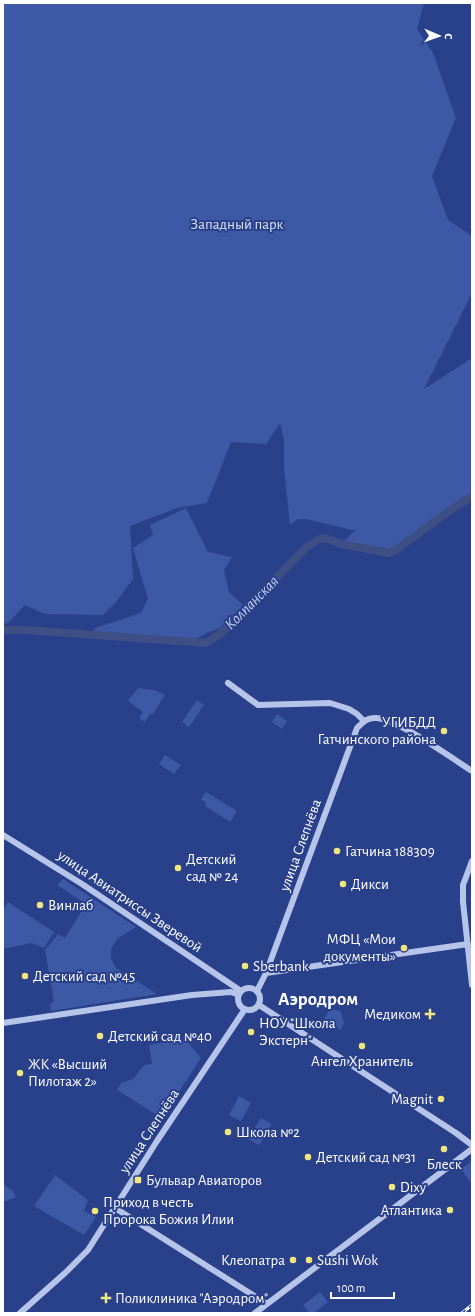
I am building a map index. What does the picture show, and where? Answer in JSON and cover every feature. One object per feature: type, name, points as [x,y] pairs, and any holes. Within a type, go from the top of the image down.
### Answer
[{"type":"street","points":[[228,683],[258,705],[330,703],[349,709],[364,721],[377,718],[387,720],[410,732],[472,771]]},
{"type":"street","name":"улица Слепнёва","points":[[257,991],[266,973],[357,728],[364,721]]},
{"type":"street","name":"улица Авиатриссы Зверевой","points":[[3,835],[82,884],[224,980],[240,993]]},
{"type":"street","points":[[472,861],[463,885],[463,902],[472,985]]},
{"type":"street","points":[[266,973],[468,944]]},
{"type":"street","points":[[221,992],[226,988],[224,980]]},
{"type":"street","points":[[246,988],[252,988],[257,991],[260,995],[260,1000],[259,1005],[255,1009],[245,1009],[240,1006],[238,1000],[240,993],[246,988]]},
{"type":"street","points":[[3,1023],[192,995],[221,992],[240,993]]},
{"type":"street","points":[[259,1005],[456,1133],[472,1145]]},
{"type":"street","name":"улица Слепнёва","points":[[20,1313],[65,1273],[88,1250],[157,1141],[245,1009]]},
{"type":"street","points":[[255,1313],[472,1149]]},
{"type":"street","points":[[115,1208],[266,1304]]},
{"type":"green space","name":"Западный парк","points":[[3,3],[424,3],[417,29],[433,53],[456,118],[432,176],[448,220],[472,236],[472,293],[424,389],[472,358],[472,497],[449,511],[396,550],[389,553],[341,544],[356,530],[306,519],[298,519],[290,525],[284,469],[284,440],[280,423],[266,444],[231,442],[207,503],[177,508],[130,526],[133,579],[116,602],[103,615],[45,614],[25,605],[8,623],[3,624]]},
{"type":"green space","points":[[186,508],[208,552],[232,557],[224,570],[229,592],[243,605],[220,628],[196,639],[94,633],[95,628],[141,613],[148,599],[133,548],[153,535],[150,525]]},
{"type":"green space","points":[[138,688],[154,690],[165,695],[153,714],[150,714],[145,722],[139,718],[143,712],[128,701]]},
{"type":"green space","points":[[197,700],[204,705],[189,727],[182,722]]},
{"type":"green space","points":[[277,714],[287,721],[282,729],[272,722]]},
{"type":"green space","points":[[165,755],[181,765],[174,774],[159,764]]},
{"type":"green space","points":[[206,792],[237,811],[230,822],[205,806],[206,803],[201,799]]},
{"type":"green space","points":[[63,879],[136,927],[118,938],[111,949],[111,959],[116,968],[157,994],[51,1011],[50,1004],[54,1001],[45,950],[58,934],[65,938],[86,904],[57,885]]},
{"type":"green space","points":[[8,902],[54,932],[44,948],[32,943],[3,949],[3,911]]},
{"type":"green space","points":[[330,1009],[341,1011],[344,1023],[341,1030],[337,1027],[331,1028],[329,1022],[324,1019]]},
{"type":"green space","points":[[185,1039],[201,1058],[162,1118],[117,1090],[121,1083],[133,1079],[144,1065],[152,1064],[149,1045]]},
{"type":"green space","points":[[239,1096],[251,1103],[241,1121],[229,1115]]},
{"type":"green space","points":[[261,1118],[272,1124],[259,1145],[248,1139]]},
{"type":"green space","points":[[472,1161],[472,1184],[461,1169]]},
{"type":"green space","points":[[55,1175],[88,1200],[84,1211],[96,1217],[84,1235],[34,1206]]},
{"type":"green space","points":[[3,1184],[12,1190],[16,1197],[3,1202]]},
{"type":"green space","points":[[320,1292],[328,1302],[314,1313],[309,1313],[303,1305]]},
{"type":"waterway","name":"Колпанская","points":[[3,630],[25,630],[206,643],[221,633],[307,547],[319,539],[325,538],[341,544],[389,553],[396,550],[449,511],[472,497]]},
{"type":"railway","points":[[462,1313],[472,1305]]},
{"type":"place","name":"УГИБДД Гатчинского района","points":[[444,731]]},
{"type":"place","name":"Гатчина 188309","points":[[337,851]]},
{"type":"place","name":"Детский сад № 24","points":[[178,868]]},
{"type":"place","name":"Дикси","points":[[343,884]]},
{"type":"place","name":"Винлаб","points":[[40,905]]},
{"type":"place","name":"МФЦ «Мои документы»","points":[[404,948]]},
{"type":"place","name":"Sberbank","points":[[245,966]]},
{"type":"place","name":"Детский сад №45","points":[[25,976]]},
{"type":"place","name":"Медиком","points":[[430,1014]]},
{"type":"place","name":"НОУ \"Школа Экстерн\"","points":[[251,1032]]},
{"type":"place","name":"Детский сад №40","points":[[100,1036]]},
{"type":"place","name":"Ангел Хранитель","points":[[362,1046]]},
{"type":"place","name":"ЖК «Высший Пилотаж 2»","points":[[20,1073]]},
{"type":"place","name":"Magnit","points":[[441,1099]]},
{"type":"place","name":"Школа №2","points":[[228,1132]]},
{"type":"place","name":"Блеск","points":[[444,1149]]},
{"type":"place","name":"Детский сад №31","points":[[308,1157]]},
{"type":"place","name":"Бульвар Авиаторов","points":[[138,1180]]},
{"type":"place","name":"Dixy","points":[[392,1187]]},
{"type":"place","name":"Атлантика","points":[[450,1210]]},
{"type":"place","name":"Приход в честь Пророка Божия Илии","points":[[95,1211]]},
{"type":"place","name":"Клеопатра","points":[[293,1260]]},
{"type":"place","name":"Sushi Wok","points":[[309,1260]]},
{"type":"place","name":"Поликлиника \"Аэродром\"","points":[[106,1298]]},
{"type":"district","name":"Аэродром","points":[[318,998]]}]
